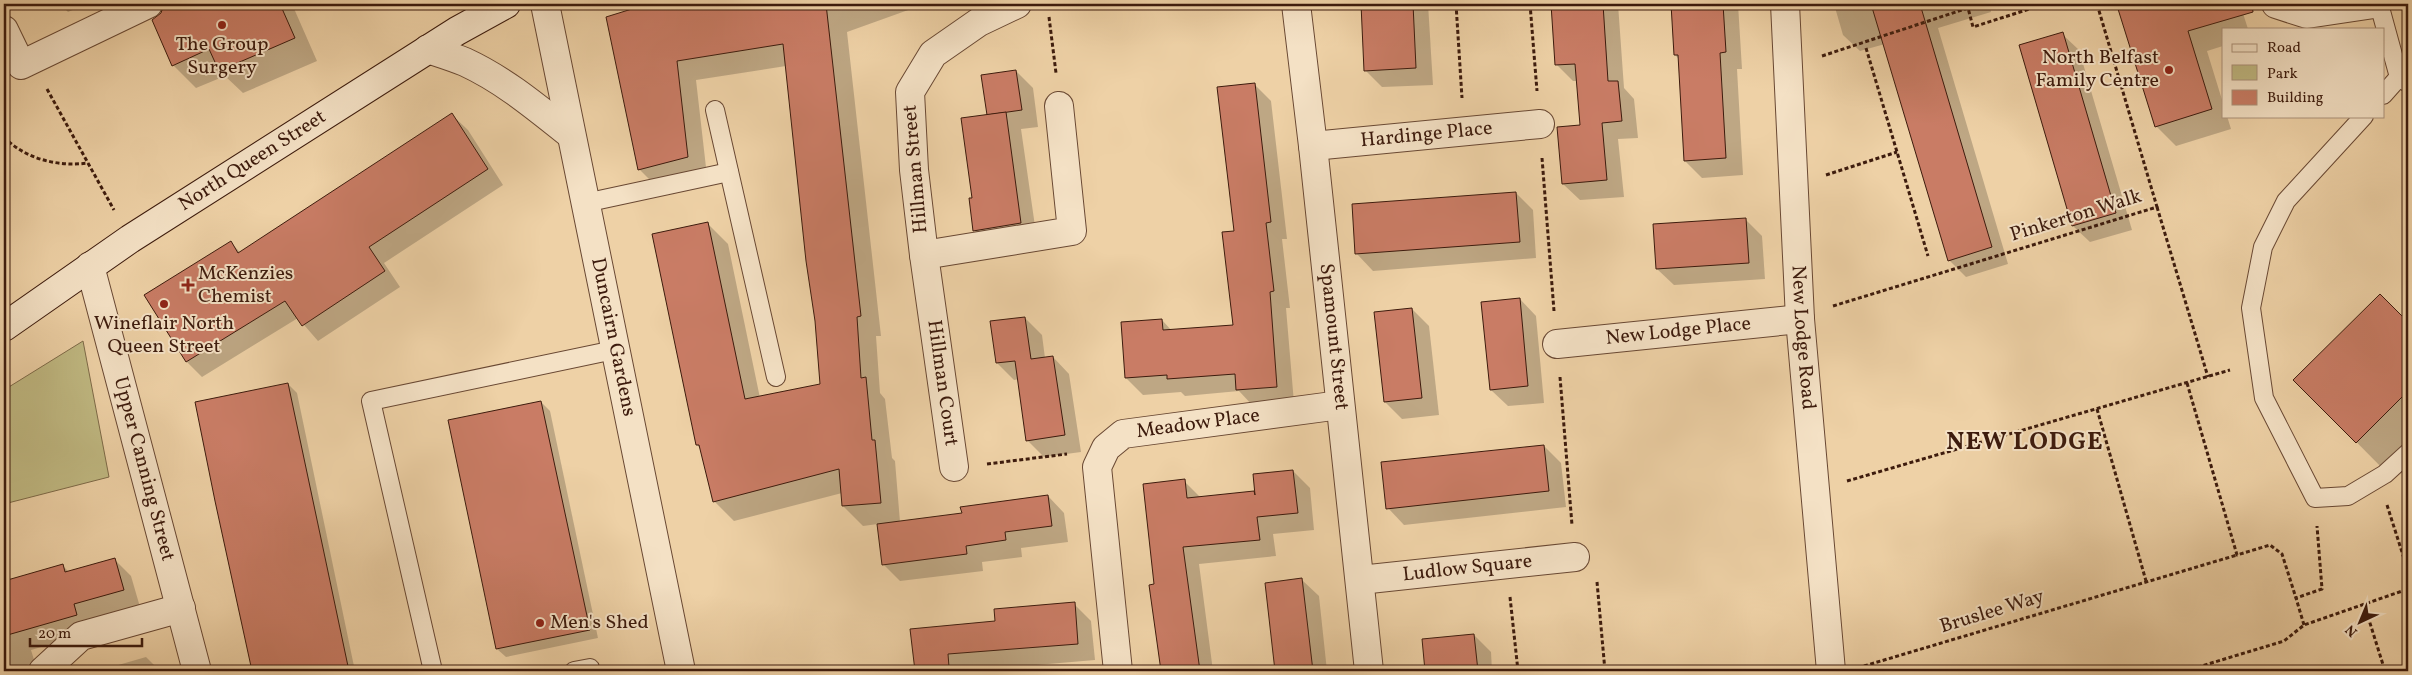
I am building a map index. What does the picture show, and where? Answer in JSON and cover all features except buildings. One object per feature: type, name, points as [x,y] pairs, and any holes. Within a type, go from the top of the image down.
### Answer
[{"type":"street","points":[[4,30],[21,65],[148,4]]},
{"type":"street","name":"North Queen Street","points":[[4,327],[130,239],[428,49],[506,4]]},
{"type":"street","name":"Duncairn Gardens","points":[[545,4],[614,350],[681,671]]},
{"type":"street","name":"Hillman Street","points":[[930,300],[914,170],[910,92],[933,54],[979,22],[1018,4]]},
{"type":"street","name":"Spamount Street","points":[[1296,4],[1369,671]]},
{"type":"street","name":"New Lodge Road","points":[[1785,4],[1800,319],[1816,490],[1843,670]]},
{"type":"street","points":[[2276,4],[2307,14],[2374,4]]},
{"type":"street","points":[[428,49],[464,62],[492,76],[514,90],[570,134]]},
{"type":"street","points":[[924,255],[1072,231],[1059,106]]},
{"type":"street","name":"Hardinge Place","points":[[1313,146],[1540,124]]},
{"type":"street","name":"Upper Canning Street","points":[[90,266],[197,671]]},
{"type":"street","name":"Hillman Court","points":[[930,300],[954,468]]},
{"type":"street","name":"New Lodge Place","points":[[1557,344],[1800,319]]},
{"type":"street","name":"Meadow Place","points":[[1102,456],[1106,448],[1124,434],[1340,405]]},
{"type":"street","points":[[1102,456],[1097,467],[1118,671]]},
{"type":"street","name":"Ludlow Square","points":[[1360,580],[1575,557]]},
{"type":"street","points":[[43,671],[81,636],[180,608]]},
{"type":"lane","points":[[2379,4],[2404,80],[2384,94]]},
{"type":"lane","points":[[715,110],[776,377]]},
{"type":"lane","points":[[2362,118],[2286,201],[2262,247],[2251,308],[2264,398],[2315,498],[2348,496],[2378,478],[2408,453]]},
{"type":"lane","points":[[585,203],[729,172]]},
{"type":"lane","points":[[433,671],[371,401],[614,350]]},
{"type":"path","points":[[1456,4],[1464,132]]},
{"type":"path","points":[[1530,4],[1575,557],[1596,572],[1605,671]]},
{"type":"path","points":[[1788,67],[1968,8],[1973,27],[2045,4]]},
{"type":"path","name":"Pinkerton Walk","points":[[1800,319],[1850,300],[2157,208],[2097,4]]},
{"type":"path","points":[[1049,14],[1059,106]]},
{"type":"path","points":[[1866,48],[1928,256]]},
{"type":"path","points":[[45,85],[130,239]]},
{"type":"path","points":[[4,137],[29,155],[64,166],[88,163]]},
{"type":"path","points":[[1794,185],[1897,152]]},
{"type":"path","points":[[2157,208],[2208,377]]},
{"type":"path","points":[[1816,490],[2259,362]]},
{"type":"path","points":[[2187,383],[2237,554]]},
{"type":"path","points":[[2097,409],[2146,582]]},
{"type":"path","points":[[954,468],[1078,453],[1102,456]]},
{"type":"path","points":[[2378,478],[2408,571]]},
{"type":"path","points":[[2304,626],[2296,598],[2322,589],[2315,498]]},
{"type":"path","name":"Bruslee Way","points":[[1843,670],[2270,545],[2282,554],[2296,598]]},
{"type":"path","points":[[1507,564],[1518,671]]},
{"type":"path","points":[[2185,671],[2284,641],[2304,626],[2408,589]]},
{"type":"path","points":[[2364,604],[2385,671]]},
{"type":"green space","points":[[83,341],[109,477],[4,504],[4,390]]},
{"type":"place","name":"The Group Surgery","points":[[222,25]]},
{"type":"place","name":"North Belfast Family Centre","points":[[2169,70]]},
{"type":"place","name":"McKenzies Chemist","points":[[188,285]]},
{"type":"place","name":"Wineflair North Queen Street","points":[[164,304]]},
{"type":"place","name":"Men's Shed","points":[[540,623]]},
{"type":"district","name":"NEW LODGE","points":[[2025,442]]}]
